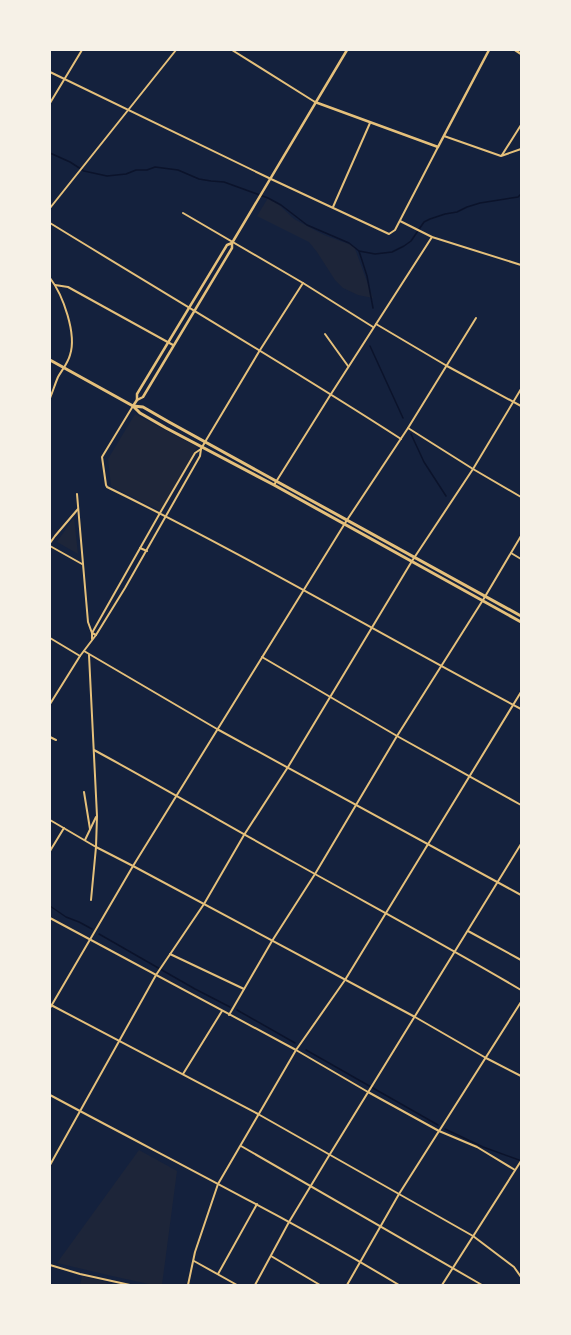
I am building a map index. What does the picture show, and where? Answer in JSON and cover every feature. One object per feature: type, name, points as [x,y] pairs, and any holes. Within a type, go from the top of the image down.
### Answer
[{"type":"main road","points":[[50,360],[133,406],[140,413],[166,428],[274,485],[521,622]]},
{"type":"main road","points":[[133,406],[143,407],[521,616]]},
{"type":"main road","points":[[166,428],[169,422]]},
{"type":"main road","points":[[239,466],[241,462]]},
{"type":"main road","points":[[431,572],[434,567]]},
{"type":"street","points":[[50,103],[82,50]]},
{"type":"street","points":[[50,208],[176,50]]},
{"type":"street","points":[[232,50],[315,102],[438,147]]},
{"type":"street","points":[[137,400],[137,394],[150,371],[227,245],[232,242],[253,210],[315,102],[347,50]]},
{"type":"street","points":[[50,72],[271,179],[392,234],[489,50]]},
{"type":"street","points":[[515,50],[521,54]]},
{"type":"street","points":[[333,208],[371,122]]},
{"type":"street","points":[[501,156],[521,125]]},
{"type":"street","points":[[444,136],[501,156],[521,150]]},
{"type":"street","points":[[182,213],[303,283],[373,327]]},
{"type":"street","points":[[400,221],[432,237],[521,265]]},
{"type":"street","points":[[50,223],[260,350],[401,439]]},
{"type":"street","points":[[274,485],[348,366],[432,237]]},
{"type":"street","points":[[232,242],[232,248],[143,397],[137,400],[102,457],[106,485],[304,589],[521,709]]},
{"type":"street","points":[[210,274],[215,277]]},
{"type":"street","points":[[50,280],[55,285],[62,299],[69,319],[72,341],[70,355],[57,379],[50,398]]},
{"type":"street","points":[[50,704],[125,588],[200,456],[205,442],[260,350],[303,283]]},
{"type":"street","points":[[55,285],[68,287],[173,345]]},
{"type":"street","points":[[476,318],[401,439],[346,520],[133,866],[50,1006],[258,1114],[473,1236],[514,1267],[521,1277]]},
{"type":"street","points":[[376,323],[447,366],[521,406]]},
{"type":"street","points":[[325,334],[348,366]]},
{"type":"street","points":[[150,371],[156,375]]},
{"type":"street","points":[[50,1165],[161,966],[204,904],[244,835],[288,767],[329,696],[414,556],[473,470],[521,389]]},
{"type":"street","points":[[408,428],[473,470],[521,497]]},
{"type":"street","points":[[92,633],[195,453],[202,448]]},
{"type":"street","points":[[77,494],[82,564],[88,622],[92,633],[92,640]]},
{"type":"street","points":[[79,508],[55,536],[50,545],[82,564]]},
{"type":"street","points":[[229,1015],[272,941],[315,874],[397,736],[483,600],[521,536]]},
{"type":"street","points":[[140,548],[147,551]]},
{"type":"street","points":[[511,553],[521,559]]},
{"type":"street","points":[[119,585],[125,588]]},
{"type":"street","points":[[92,633],[96,635]]},
{"type":"street","points":[[50,638],[80,656]]},
{"type":"street","points":[[84,651],[217,729],[521,895]]},
{"type":"street","points":[[89,655],[97,816],[96,847],[91,900]]},
{"type":"street","points":[[262,657],[397,736],[521,805]]},
{"type":"street","points":[[188,1285],[195,1252],[218,1184],[296,1050],[345,980],[521,692]]},
{"type":"street","points":[[50,737],[56,740]]},
{"type":"street","points":[[94,750],[177,795],[244,835],[456,951],[521,990]]},
{"type":"street","points":[[84,792],[90,829]]},
{"type":"street","points":[[84,840],[97,816]]},
{"type":"street","points":[[50,820],[96,847],[415,1017],[486,1058],[521,1076]]},
{"type":"street","points":[[50,851],[64,828]]},
{"type":"street","points":[[255,1285],[310,1187],[521,844]]},
{"type":"street","points":[[50,918],[296,1050],[439,1131],[477,1147],[515,1170]]},
{"type":"street","points":[[468,931],[521,960]]},
{"type":"street","points":[[170,954],[244,989]]},
{"type":"street","points":[[347,1285],[399,1194],[521,1002]]},
{"type":"street","points":[[183,1074],[222,1011]]},
{"type":"street","points":[[50,1095],[257,1204],[399,1285]]},
{"type":"street","points":[[240,1145],[310,1187],[482,1285]]},
{"type":"street","points":[[442,1285],[521,1161]]},
{"type":"street","points":[[218,1274],[257,1204]]},
{"type":"street","points":[[271,1256],[320,1285]]},
{"type":"street","points":[[194,1261],[237,1285]]},
{"type":"street","points":[[50,1265],[80,1274],[130,1285]]},
{"type":"shaded area","points":[[268,198],[279,205],[294,219],[324,235],[354,246],[373,298],[358,295],[343,288],[335,280],[309,242],[257,216]]},
{"type":"shaded area","points":[[135,414],[197,447],[161,511],[111,486],[108,459]]},
{"type":"shaded area","points":[[74,517],[78,554],[57,542]]},
{"type":"shaded area","points":[[139,1150],[177,1171],[162,1285],[153,1285],[57,1263]]},
{"type":"shaded area","points":[[82,1276],[107,1282],[106,1285],[80,1285]]},
{"type":"waterway","points":[[50,153],[70,162],[84,171],[107,176],[126,174],[136,170],[147,170],[155,167],[178,170],[199,179],[224,182],[268,198],[281,205],[307,225],[349,243],[359,251],[375,254],[392,252],[404,246],[411,241],[424,222],[430,219],[457,212],[480,203],[518,197],[521,194]]},
{"type":"waterway","points":[[359,251],[367,276],[373,308]]},
{"type":"waterway","points":[[370,346],[403,418]]},
{"type":"waterway","points":[[411,434],[424,462],[446,496]]},
{"type":"waterway","points":[[50,906],[66,917],[92,929]]},
{"type":"waterway","points":[[99,934],[195,989],[230,1007]]},
{"type":"waterway","points":[[237,1010],[295,1043]]},
{"type":"waterway","points":[[306,1050],[438,1125]]},
{"type":"waterway","points":[[445,1129],[483,1147],[519,1160]]}]
